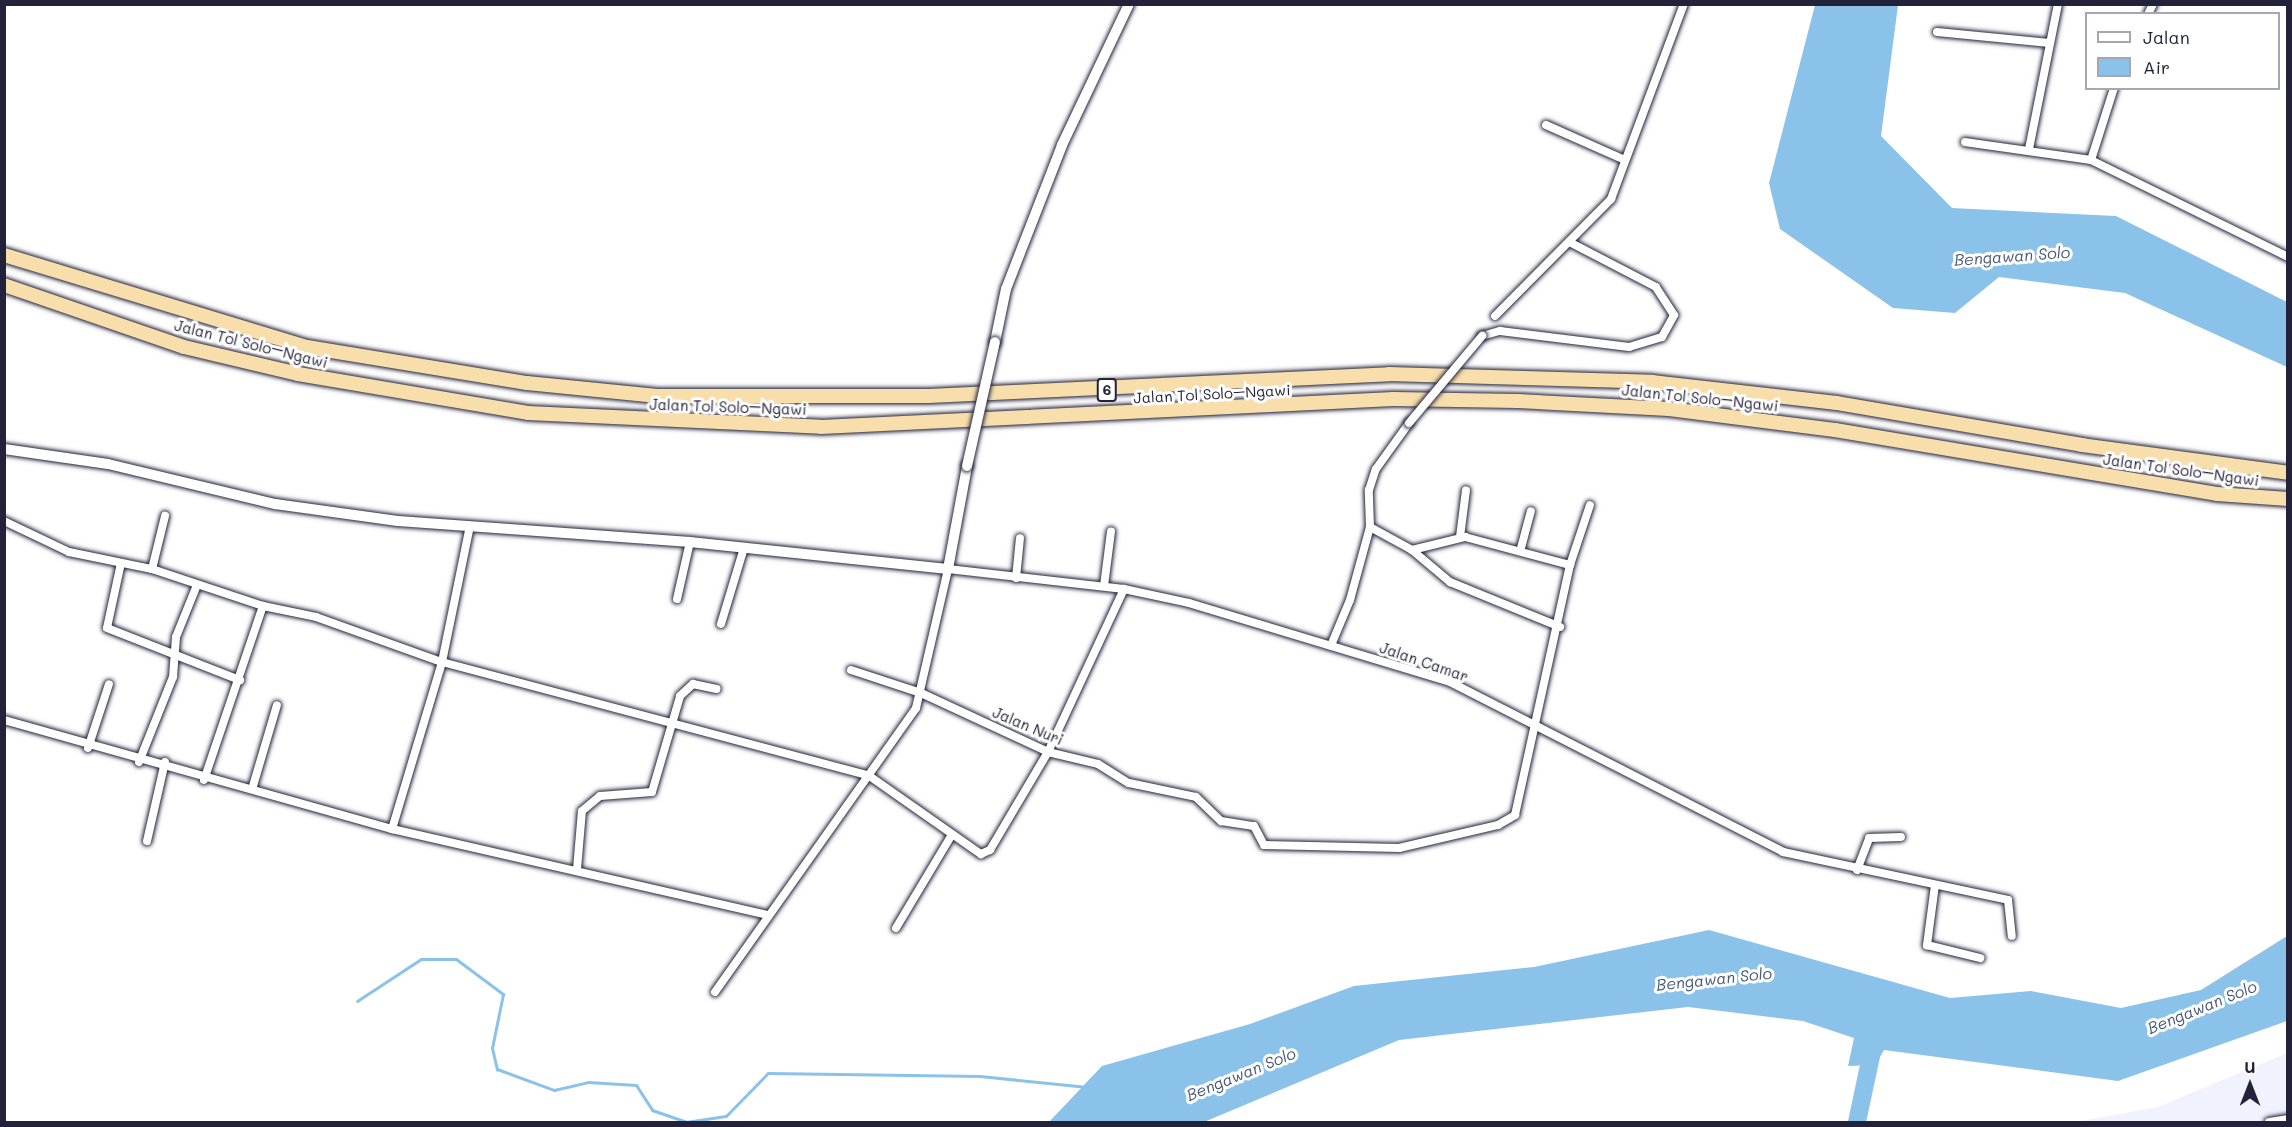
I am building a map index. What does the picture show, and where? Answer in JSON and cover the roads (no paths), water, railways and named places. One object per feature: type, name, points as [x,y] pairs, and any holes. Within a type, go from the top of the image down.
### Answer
[{"type":"highway","name":"Jalan Tol Solo–Ngawi","points":[[4,255],[307,346],[527,383],[646,395],[906,397],[1389,374],[1534,376],[1652,382],[1837,403],[2220,465],[2288,473]]},
{"type":"highway","name":"Jalan Tol Solo–Ngawi","points":[[4,285],[184,346],[309,376],[528,412],[821,427],[1393,399],[1518,401],[1669,409],[1835,430],[2217,494],[2288,499]]},
{"type":"street","points":[[715,992],[909,721],[921,693],[948,569],[967,466],[1009,281],[1062,145],[1129,4]]},
{"type":"street","points":[[1495,316],[1608,205],[1684,4]]},
{"type":"street","points":[[2029,148],[2058,4]]},
{"type":"street","points":[[1937,32],[2049,43]]},
{"type":"street","points":[[2091,160],[2113,90]]},
{"type":"street","points":[[1546,125],[1624,160]]},
{"type":"street","points":[[1965,142],[2029,148],[2091,160],[2288,257]]},
{"type":"street","points":[[1332,643],[1350,600],[1370,526],[1369,490],[1376,469],[1409,423],[1482,336],[1500,331],[1629,347],[1662,337],[1674,315],[1656,287],[1571,243]]},
{"type":"street","points":[[4,449],[108,464],[275,504],[469,530],[690,542],[743,551],[948,569]]},
{"type":"street","points":[[1460,537],[1466,490]]},
{"type":"street","points":[[1538,727],[1560,627],[1570,565],[1590,506]]},
{"type":"street","points":[[1521,548],[1531,511]]},
{"type":"street","points":[[152,569],[165,516]]},
{"type":"street","points":[[4,521],[69,552],[152,569],[263,606],[316,617],[442,662],[868,776],[978,854],[990,850],[1048,752],[1124,589]]},
{"type":"street","points":[[1370,526],[1412,550],[1450,582],[1560,627]]},
{"type":"street","points":[[393,829],[442,662],[469,530]]},
{"type":"street","points":[[1104,586],[1111,531]]},
{"type":"street","points":[[1412,550],[1460,537],[1521,548],[1570,565]]},
{"type":"street","points":[[1016,578],[1020,538]]},
{"type":"street","points":[[677,599],[690,542]]},
{"type":"street","points":[[721,624],[743,551]]},
{"type":"street","points":[[121,563],[107,628],[240,680]]},
{"type":"street","name":"Jalan Camar","points":[[948,569],[1124,589],[1332,643],[1450,682],[1767,845],[1857,870],[2008,900],[2012,936]]},
{"type":"street","points":[[139,762],[173,677],[175,656],[197,585]]},
{"type":"street","points":[[204,780],[240,680],[263,606]]},
{"type":"street","name":"Jalan Nuri","points":[[851,670],[921,693],[1048,752],[1098,764],[1129,783],[1196,797],[1221,821],[1254,826],[1264,845],[1352,850],[1399,848],[1511,820],[1538,727]]},
{"type":"street","points":[[88,748],[109,684]]},
{"type":"street","points":[[577,869],[582,811],[600,796],[652,792],[670,723],[687,686],[716,689]]},
{"type":"street","points":[[253,786],[277,705]]},
{"type":"street","points":[[4,720],[88,748],[139,762],[165,762],[204,780],[253,786],[393,829],[577,869],[768,915]]},
{"type":"street","points":[[147,841],[165,762]]},
{"type":"street","points":[[896,928],[951,837]]},
{"type":"street","points":[[1857,870],[1869,838],[1901,837]]},
{"type":"street","points":[[1935,885],[1927,945],[1980,958]]},
{"type":"street","points":[[2269,1122],[2288,1119]]},
{"type":"water","name":"Bengawan Solo","points":[[1815,5],[1898,5],[1881,136],[1952,208],[2116,216],[2287,302],[2287,367],[2125,293],[1999,277],[1955,313],[1893,308],[1780,229],[1769,183]]},
{"type":"water","name":"Bengawan Solo","points":[[1709,930],[1950,998],[2031,991],[2121,1008],[2201,990],[2287,936],[2287,1021],[2118,1081],[1884,1050],[1875,1065],[1848,1066],[1854,1038],[1803,1021],[1688,1007],[1399,1040],[1204,1122],[1049,1122],[1102,1066],[1250,1024],[1354,986],[1534,967]]},
{"type":"waterway","points":[[357,1001],[421,959],[456,959],[503,994],[492,1048],[497,1069],[554,1090],[588,1082],[636,1085],[652,1110],[686,1122],[726,1116],[768,1073],[980,1076],[1087,1087]]},
{"type":"waterway","points":[[1857,1122],[1874,1042]]}]
